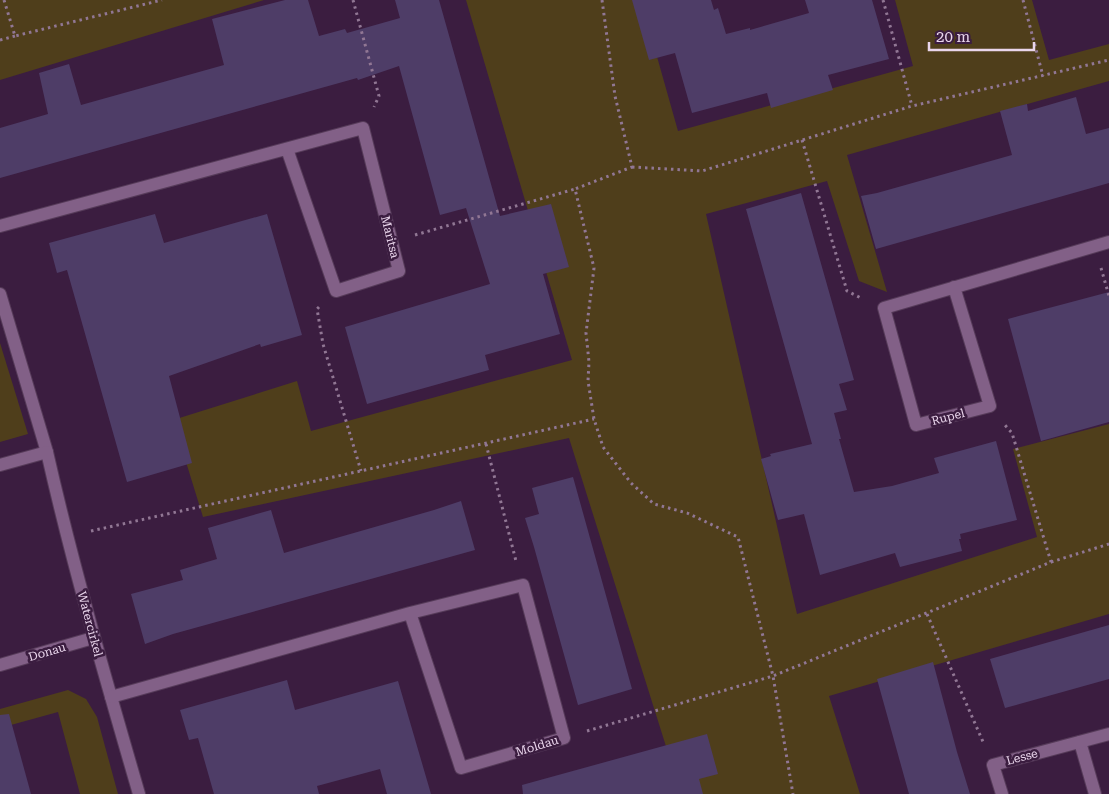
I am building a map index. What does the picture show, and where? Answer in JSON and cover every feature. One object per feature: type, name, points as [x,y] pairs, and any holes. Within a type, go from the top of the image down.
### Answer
[{"type":"street","points":[[0,226],[363,128]]},
{"type":"street","name":"Maritsa","points":[[336,292],[399,271],[363,128]]},
{"type":"street","points":[[287,149],[336,292]]},
{"type":"street","points":[[884,308],[1109,242]]},
{"type":"street","points":[[954,287],[990,406]]},
{"type":"street","name":"Watercirkel","points":[[0,294],[47,452],[66,536],[93,638],[139,794]]},
{"type":"street","name":"Rupel","points":[[884,308],[916,425],[990,406]]},
{"type":"street","points":[[0,465],[47,452]]},
{"type":"street","points":[[111,697],[410,613],[523,586]]},
{"type":"street","name":"Moldau","points":[[410,613],[461,768],[564,738],[523,586]]},
{"type":"street","name":"Donau","points":[[0,665],[93,638]]},
{"type":"street","name":"Lesse","points":[[1002,794],[993,765],[1109,734]]},
{"type":"street","points":[[1080,742],[1095,794]]},
{"type":"path","points":[[4,0],[14,36]]},
{"type":"path","points":[[0,40],[162,0]]},
{"type":"path","points":[[354,0],[379,96],[363,128]]},
{"type":"path","points":[[602,0],[615,96],[632,167]]},
{"type":"path","points":[[883,0],[912,106]]},
{"type":"path","points":[[1023,0],[1043,76]]},
{"type":"path","points":[[392,242],[575,189],[632,167],[702,171],[912,106],[1109,60]]},
{"type":"path","points":[[802,140],[847,291],[884,308]]},
{"type":"path","points":[[575,189],[594,268],[586,333],[589,362],[588,381],[594,419],[603,446],[630,483],[654,504],[687,513],[738,537],[773,676],[793,794]]},
{"type":"path","points":[[336,292],[317,309],[323,344],[361,471]]},
{"type":"path","points":[[990,406],[1012,433],[1051,562]]},
{"type":"path","points":[[66,536],[594,419]]},
{"type":"path","points":[[486,444],[523,586]]},
{"type":"path","points":[[564,738],[773,676],[1051,562],[1109,544]]},
{"type":"path","points":[[926,614],[993,765]]},
{"type":"shaded area","points":[[0,0],[264,0],[0,80]]},
{"type":"shaded area","points":[[466,0],[641,0],[678,131],[913,66],[895,0],[1032,0],[1049,60],[1109,44],[1109,81],[847,155],[887,292],[859,281],[827,181],[706,214],[797,614],[1037,537],[1013,449],[1109,424],[1109,614],[829,696],[860,794],[681,794],[569,438],[203,517],[173,420],[297,381],[311,431],[572,360]]},
{"type":"shaded area","points":[[0,343],[28,434],[0,442]]},
{"type":"shaded area","points":[[68,690],[86,699],[97,717],[118,794],[80,794],[58,712],[0,728],[0,709]]},
{"type":"building","points":[[285,0],[308,0],[319,36],[345,29],[347,33],[400,18],[395,0],[439,0],[500,216],[551,204],[569,267],[543,274],[560,334],[485,355],[489,370],[367,404],[345,327],[490,284],[466,208],[440,215],[399,66],[358,80],[357,78],[0,178],[0,128],[48,114],[39,73],[69,64],[81,105],[224,65],[212,19]]},
{"type":"building","points":[[632,0],[711,0],[714,10],[718,8],[726,34],[750,28],[750,30],[809,13],[805,0],[872,0],[889,59],[828,75],[833,90],[771,108],[767,93],[692,113],[675,53],[649,60]]},
{"type":"building","points":[[1076,97],[1086,134],[1109,128],[1109,183],[876,249],[861,196],[1012,155],[1000,111],[1027,104],[1028,111]]},
{"type":"building","points":[[801,193],[854,380],[839,384],[847,410],[834,413],[841,439],[839,439],[854,492],[892,486],[939,473],[934,458],[996,441],[1017,520],[960,534],[961,539],[959,539],[962,551],[900,567],[895,553],[820,575],[804,514],[778,520],[761,459],[771,456],[770,454],[812,444],[746,209]]},
{"type":"building","points":[[155,214],[164,243],[267,214],[302,335],[261,347],[260,344],[169,376],[192,463],[127,482],[67,270],[57,273],[49,243]]},
{"type":"building","points":[[1109,292],[1109,422],[1041,441],[1008,319]]},
{"type":"building","points":[[573,477],[632,689],[578,705],[525,518],[539,514],[532,488]]},
{"type":"building","points":[[461,501],[475,550],[173,634],[145,644],[131,594],[183,580],[180,570],[217,559],[208,528],[271,510],[284,553]]},
{"type":"building","points":[[1109,625],[1109,679],[1005,708],[990,659]]},
{"type":"building","points":[[933,662],[970,794],[909,794],[877,679]]},
{"type":"building","points":[[287,680],[295,710],[398,681],[431,794],[387,794],[380,769],[317,786],[319,794],[214,794],[198,738],[189,740],[180,710]]},
{"type":"building","points":[[9,714],[31,794],[0,794],[0,715]]},
{"type":"building","points":[[707,734],[718,774],[699,779],[703,794],[523,794],[522,785]]}]
